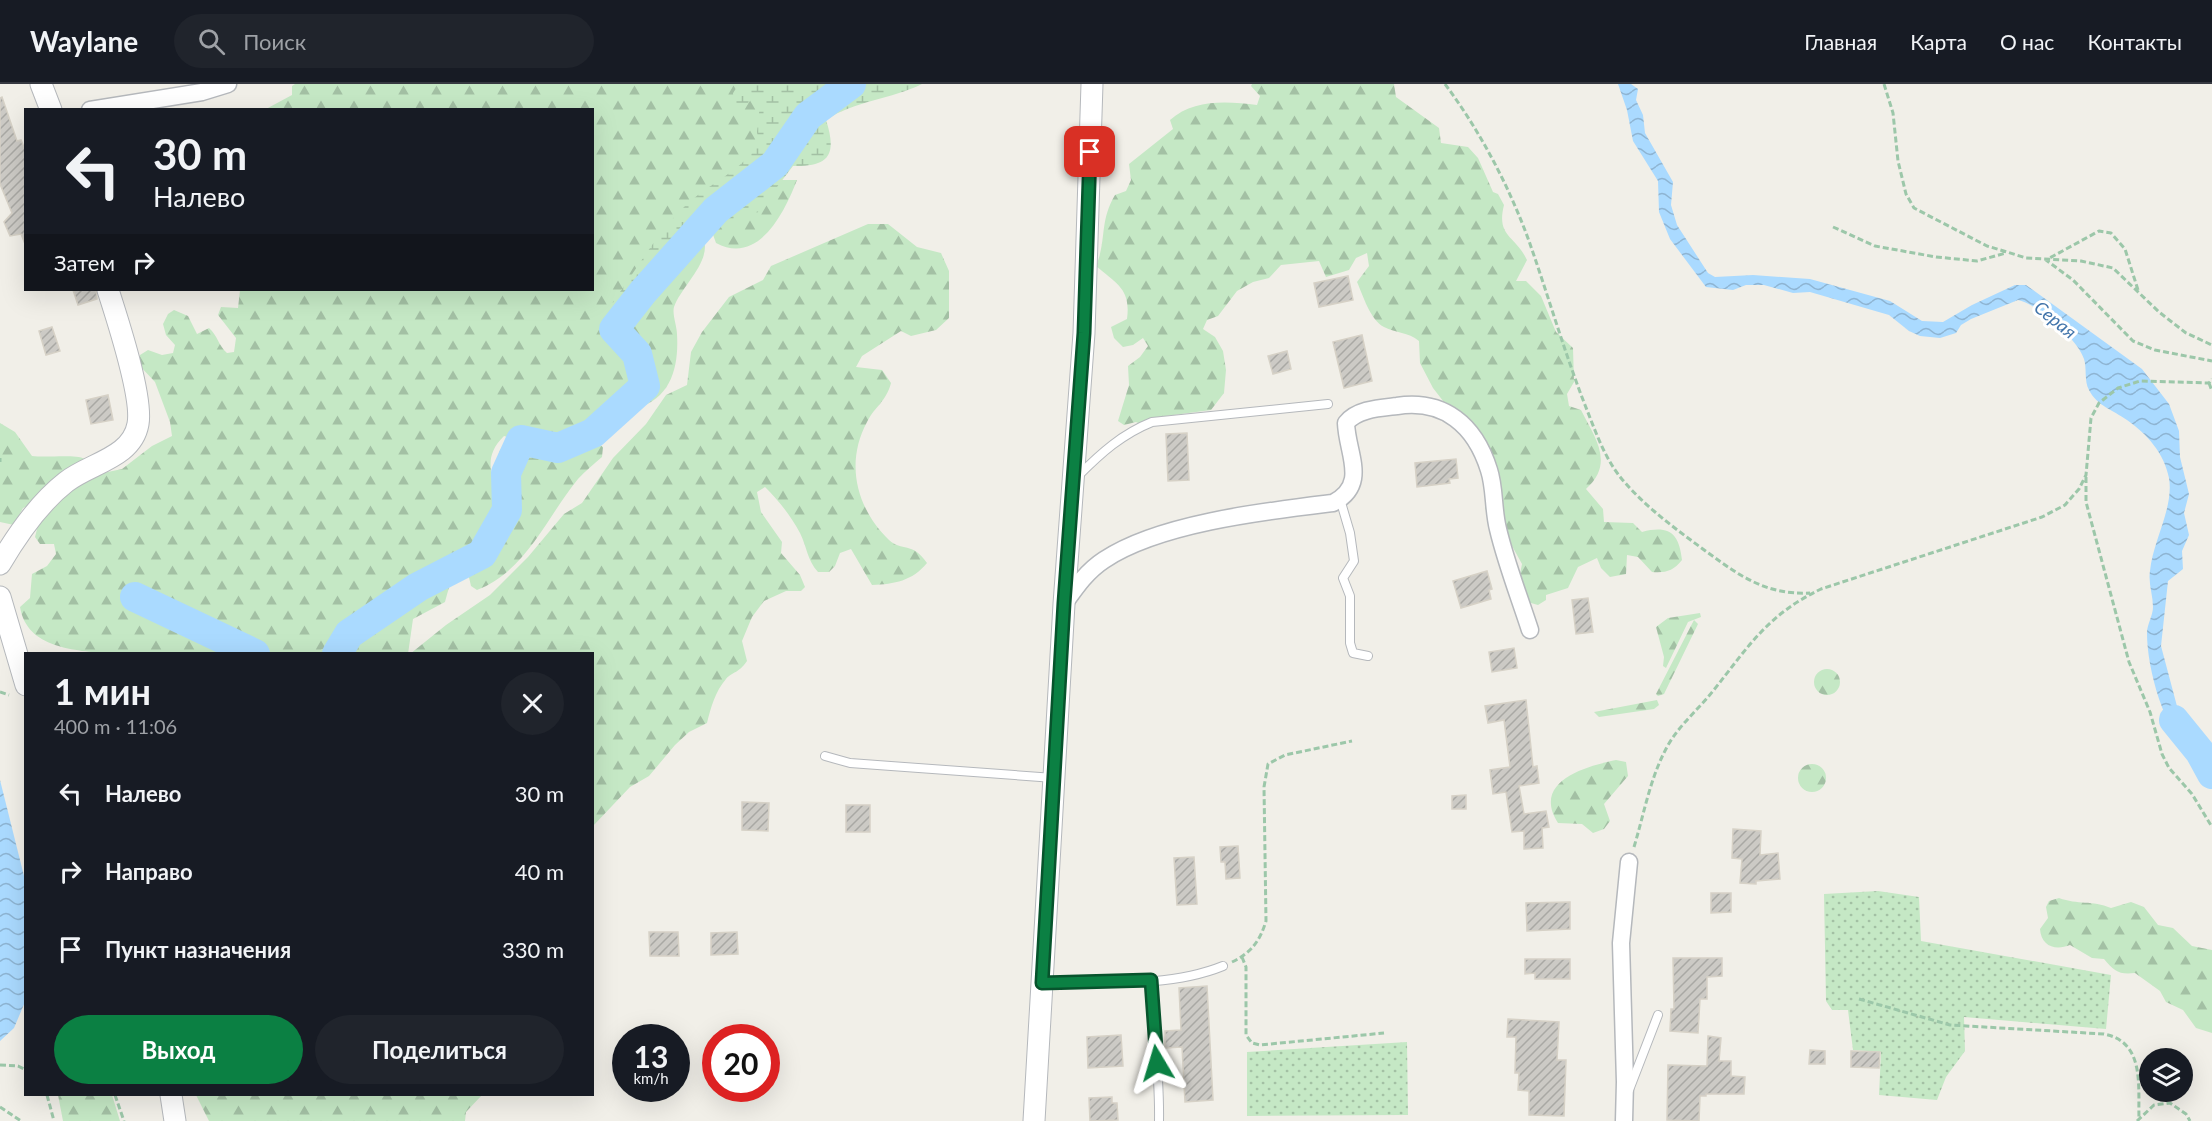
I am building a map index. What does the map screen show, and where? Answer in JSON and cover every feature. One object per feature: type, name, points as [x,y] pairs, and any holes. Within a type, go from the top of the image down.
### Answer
[{"type":"street","points":[[40,84],[50,108]]},
{"type":"street","points":[[102,108],[202,92],[228,84]]},
{"type":"street","points":[[1034,1121],[1064,603],[1084,333],[1092,84]]},
{"type":"street","points":[[0,564],[34,515],[66,482],[128,447],[138,424],[136,394],[124,341],[108,291]]},
{"type":"street","points":[[1064,603],[1084,576],[1102,561],[1133,544],[1175,530],[1333,503],[1347,495],[1353,483],[1354,467],[1346,423],[1351,417],[1371,410],[1411,404],[1443,409],[1462,423],[1479,448],[1489,470],[1498,528],[1530,630]]},
{"type":"street","points":[[0,597],[24,678]]},
{"type":"street","points":[[1624,1121],[1621,943],[1629,862]]},
{"type":"street","points":[[171,1096],[175,1121]]},
{"type":"lane","points":[[1075,478],[1112,443],[1129,431],[1152,422],[1328,404]]},
{"type":"lane","points":[[1340,499],[1350,533],[1354,561],[1343,578],[1350,596],[1350,643],[1353,654],[1368,656]]},
{"type":"lane","points":[[825,756],[850,763],[1054,778]]},
{"type":"lane","points":[[1042,983],[1151,980],[1207,972],[1223,966]]},
{"type":"lane","points":[[1151,980],[1154,1044],[1160,1081],[1159,1121]]},
{"type":"lane","points":[[1624,1103],[1658,1015]]},
{"type":"path","points":[[1445,84],[1464,109],[1506,188],[1528,240],[1566,356],[1590,418],[1606,455],[1621,478],[1648,506],[1737,574],[1767,589],[1788,594],[1812,593]]},
{"type":"path","points":[[1884,84],[1893,113],[1898,162],[1906,194],[1914,208],[1987,246],[2046,260],[2081,261],[2113,268],[2159,312],[2186,333],[2212,345]]},
{"type":"path","points":[[1833,227],[1875,246],[1936,257],[1977,261],[2007,252]]},
{"type":"path","points":[[2046,260],[2099,231],[2111,233],[2125,249],[2139,291]]},
{"type":"path","points":[[2046,260],[2096,302],[2133,341],[2155,350],[2212,361]]},
{"type":"path","points":[[2212,391],[2210,381],[2140,381],[2118,388],[2098,404],[2091,418],[2086,476],[2086,502],[2129,662],[2150,712],[2162,754],[2169,768],[2192,794],[2212,827]]},
{"type":"path","points":[[1629,862],[1667,748],[1686,719],[1713,692],[1762,629],[1791,604],[1812,593],[1884,567],[2042,517],[2065,505],[2086,476]]},
{"type":"path","points":[[1223,966],[1242,957],[1261,938],[1266,921],[1264,787],[1268,764],[1285,756],[1352,741]]},
{"type":"path","points":[[1242,957],[1246,967],[1246,1035],[1252,1042],[1260,1045],[1384,1033]]},
{"type":"path","points":[[1859,999],[1950,1025],[2119,1037],[2130,1049],[2137,1067],[2138,1120]]},
{"type":"path","points":[[0,1065],[18,1066],[24,1069]]},
{"type":"path","points":[[47,1096],[54,1121]]},
{"type":"path","points":[[115,1096],[124,1121]]},
{"type":"path","points":[[2138,1120],[2154,1105],[2170,1102],[2186,1114],[2190,1121]]},
{"type":"path","points":[[0,1107],[21,1121]]},
{"type":"green space","points":[[295,84],[771,84],[763,149],[607,321],[635,364],[634,377],[627,390],[603,414],[548,448],[504,436],[495,447],[491,458],[491,468],[501,509],[498,529],[487,545],[458,572],[451,582],[445,602],[413,619],[408,652],[91,652],[54,645],[32,632],[24,621],[20,607],[30,598],[32,574],[47,566],[56,554],[54,544],[40,544],[35,537],[38,525],[84,477],[122,469],[152,446],[172,436],[170,422],[155,382],[139,365],[140,355],[148,350],[162,355],[173,353],[175,345],[166,335],[163,324],[168,314],[174,310],[188,316],[197,334],[209,328],[227,353],[234,352],[236,338],[218,315],[221,307],[238,308],[240,291],[594,291],[594,108],[268,108],[292,95],[292,86]]},
{"type":"green space","points":[[739,84],[922,84],[849,108],[826,120],[831,142],[828,156],[823,161],[805,166],[793,166],[758,212],[744,220],[711,227],[686,242],[632,321],[631,335],[646,352],[652,368],[630,413],[614,428],[586,445],[541,465],[523,461],[516,465],[513,519],[508,537],[498,552],[481,566],[452,582],[408,593],[385,614],[355,652],[318,652],[402,582],[454,561],[490,534],[498,514],[496,481],[499,452],[504,444],[540,441],[578,427],[620,396],[631,369],[605,338],[602,327],[605,315],[668,224],[695,197],[743,162],[759,144],[757,132],[761,95],[753,96],[743,111],[734,107],[733,93]]},
{"type":"green space","points":[[1252,84],[1394,84],[1396,97],[1439,128],[1441,143],[1468,147],[1478,158],[1493,192],[1498,194],[1504,205],[1502,216],[1505,230],[1527,260],[1516,281],[1526,281],[1541,296],[1556,332],[1573,348],[1574,382],[1567,394],[1569,406],[1581,410],[1600,450],[1601,460],[1595,479],[1586,489],[1603,509],[1604,522],[1633,523],[1642,532],[1659,530],[1671,533],[1681,551],[1682,560],[1675,567],[1665,572],[1652,572],[1638,557],[1627,555],[1626,574],[1610,577],[1601,568],[1597,558],[1578,567],[1568,588],[1546,595],[1546,600],[1538,605],[1524,601],[1518,584],[1522,564],[1501,526],[1485,509],[1485,499],[1490,490],[1489,460],[1433,388],[1420,363],[1419,341],[1384,327],[1371,313],[1357,282],[1369,266],[1367,253],[1356,258],[1349,270],[1326,277],[1319,261],[1281,265],[1269,278],[1253,282],[1237,291],[1218,316],[1207,320],[1203,329],[1215,337],[1223,351],[1226,370],[1224,393],[1211,410],[1166,416],[1147,427],[1136,422],[1124,425],[1118,421],[1129,385],[1128,366],[1140,357],[1148,346],[1143,338],[1133,345],[1123,347],[1114,338],[1111,327],[1127,319],[1128,309],[1121,288],[1096,266],[1110,205],[1115,195],[1126,191],[1131,180],[1129,164],[1173,129],[1170,120],[1189,108],[1211,103],[1257,105],[1260,96],[1251,86]]},
{"type":"green space","points":[[782,180],[797,180],[785,206],[768,232],[745,247],[731,248],[716,243],[711,229],[718,219]]},
{"type":"green space","points":[[868,224],[888,224],[917,247],[941,253],[949,271],[949,318],[936,330],[911,336],[901,331],[862,356],[856,367],[882,370],[891,383],[860,438],[856,469],[857,484],[862,499],[869,514],[889,540],[898,546],[917,552],[927,563],[909,578],[888,584],[872,585],[851,549],[840,553],[835,566],[829,572],[818,572],[809,558],[800,533],[784,509],[765,487],[757,492],[761,512],[782,542],[781,553],[800,575],[805,587],[801,591],[786,591],[764,601],[752,617],[742,641],[747,661],[722,684],[707,723],[689,732],[649,776],[630,787],[594,825],[594,652],[412,652],[446,625],[490,595],[528,557],[564,514],[582,503],[613,458],[646,424],[666,395],[687,385],[691,352],[702,332],[729,297],[763,280],[771,266]]},
{"type":"green space","points":[[700,232],[705,251],[702,261],[674,307],[677,346],[674,369],[665,389],[658,397],[637,408],[633,395],[649,367],[648,355],[636,350],[625,334],[670,250]]},
{"type":"green space","points":[[0,423],[15,432],[32,456],[85,459],[42,500],[23,508],[14,525],[0,522]]},
{"type":"green space","points":[[591,439],[603,447],[602,457],[578,479],[534,542],[509,570],[494,581],[477,590],[471,586],[468,573],[475,563],[490,553],[518,454]]},
{"type":"green space","points":[[1700,613],[1701,617],[1688,622],[1666,668],[1663,666],[1664,657],[1656,627],[1668,618]]},
{"type":"green space","points":[[1694,620],[1698,624],[1664,694],[1658,696],[1656,694]]},
{"type":"green space","points":[[1827,669],[1836,673],[1840,682],[1836,691],[1827,695],[1818,691],[1814,682],[1818,673]]},
{"type":"green space","points":[[1657,700],[1659,705],[1654,709],[1599,717],[1594,712]]},
{"type":"green space","points":[[1616,760],[1626,762],[1628,776],[1604,804],[1610,821],[1604,829],[1593,833],[1582,824],[1558,823],[1552,808],[1552,796],[1557,786],[1578,771]]},
{"type":"green space","points":[[1812,764],[1822,768],[1826,778],[1822,788],[1812,792],[1802,788],[1798,778],[1802,768]]},
{"type":"green space","points":[[1878,891],[1919,897],[1921,941],[2111,975],[2106,1029],[1964,1017],[1965,1051],[1946,1077],[1937,1100],[1879,1095],[1881,1052],[1853,1050],[1848,1010],[1832,1010],[1826,1001],[1824,894]]},
{"type":"green space","points":[[2059,898],[2111,908],[2131,902],[2144,907],[2158,925],[2173,928],[2192,946],[2212,950],[2212,1033],[2196,1028],[2183,1010],[2166,1002],[2160,991],[2135,973],[2117,971],[2104,959],[2092,958],[2070,945],[2054,947],[2046,943],[2040,929],[2048,918],[2046,907],[2049,901]]},
{"type":"green space","points":[[1407,1042],[1408,1115],[1247,1116],[1247,1052]]},
{"type":"green space","points":[[58,1096],[112,1096],[120,1121],[63,1121]]},
{"type":"green space","points":[[196,1096],[481,1096],[466,1112],[465,1121],[209,1121]]},
{"type":"water","points":[[1618,84],[1631,84],[1638,89],[1636,100],[1643,115],[1645,133],[1673,182],[1671,205],[1677,225],[1708,273],[1715,277],[1753,275],[1810,279],[1890,301],[1922,321],[1943,322],[1972,305],[2015,285],[2026,285],[2142,369],[2169,404],[2179,431],[2180,457],[2189,494],[2184,513],[2189,535],[2182,551],[2183,569],[2168,581],[2161,646],[2178,710],[2205,746],[2193,755],[2183,745],[2159,699],[2150,664],[2147,630],[2153,607],[2150,571],[2169,501],[2167,469],[2159,452],[2141,431],[2101,404],[2092,395],[2087,383],[2084,359],[2074,342],[2046,315],[2018,300],[1971,319],[1961,325],[1956,333],[1940,338],[1920,336],[1909,331],[1889,315],[1810,292],[1793,293],[1764,285],[1746,285],[1733,290],[1706,287],[1670,239],[1659,212],[1658,181],[1633,141],[1627,110]]},
{"type":"water","points":[[0,780],[24,876],[24,1004],[14,1028],[0,1041]]},
{"type":"building","points":[[2,97],[17,141],[21,140],[24,147],[24,242],[21,234],[10,236],[4,222],[12,213],[0,184],[0,98]]},
{"type":"building","points":[[1348,276],[1353,300],[1319,307],[1314,283]]},
{"type":"building","points":[[73,291],[96,291],[97,299],[78,305]]},
{"type":"building","points":[[52,327],[60,351],[46,355],[39,331]]},
{"type":"building","points":[[1362,335],[1372,381],[1344,388],[1333,342]]},
{"type":"building","points":[[1287,351],[1291,369],[1273,374],[1268,356]]},
{"type":"building","points":[[108,395],[113,420],[91,424],[86,400]]},
{"type":"building","points":[[1187,433],[1189,480],[1168,481],[1166,434]]},
{"type":"building","points":[[1456,459],[1458,478],[1449,479],[1450,483],[1417,487],[1415,463]]},
{"type":"building","points":[[1487,571],[1492,589],[1489,590],[1491,599],[1461,608],[1453,581]]},
{"type":"building","points":[[1588,598],[1593,632],[1576,634],[1572,600]]},
{"type":"building","points":[[1514,648],[1517,668],[1492,672],[1489,652]]},
{"type":"building","points":[[1526,700],[1533,767],[1537,766],[1539,783],[1519,786],[1524,814],[1546,811],[1549,827],[1542,828],[1543,848],[1524,849],[1524,831],[1512,832],[1506,792],[1493,794],[1490,770],[1510,767],[1504,720],[1488,723],[1485,706]]},
{"type":"building","points":[[1466,795],[1466,809],[1452,809],[1452,796]]},
{"type":"building","points":[[742,802],[769,803],[768,831],[742,830]]},
{"type":"building","points":[[846,805],[870,805],[870,832],[846,832]]},
{"type":"building","points":[[1733,829],[1761,831],[1760,855],[1778,853],[1780,879],[1756,881],[1756,884],[1740,883],[1742,859],[1732,858]]},
{"type":"building","points":[[1238,846],[1240,878],[1226,879],[1225,862],[1221,862],[1220,847]]},
{"type":"building","points":[[1194,857],[1197,904],[1177,905],[1174,858]]},
{"type":"building","points":[[1711,893],[1731,893],[1731,912],[1711,913]]},
{"type":"building","points":[[1570,902],[1570,929],[1527,931],[1526,903]]},
{"type":"building","points":[[649,932],[678,932],[679,956],[650,956]]},
{"type":"building","points":[[737,932],[738,954],[711,955],[711,933]]},
{"type":"building","points":[[1673,958],[1722,958],[1722,976],[1707,977],[1707,999],[1700,999],[1698,1033],[1670,1031],[1671,1009],[1674,1009]]},
{"type":"building","points":[[1525,959],[1570,959],[1570,979],[1535,979],[1535,973],[1525,974]]},
{"type":"building","points":[[1207,986],[1213,1100],[1185,1102],[1182,1047],[1165,1048],[1165,1031],[1181,1030],[1179,988]]},
{"type":"building","points":[[1508,1019],[1559,1022],[1557,1060],[1566,1060],[1564,1116],[1529,1115],[1529,1091],[1518,1090],[1519,1073],[1515,1073],[1516,1037],[1507,1037]]},
{"type":"building","points":[[1121,1035],[1123,1066],[1088,1068],[1087,1037]]},
{"type":"building","points":[[1708,1036],[1721,1038],[1719,1061],[1731,1061],[1731,1076],[1745,1077],[1744,1094],[1700,1096],[1699,1121],[1667,1120],[1668,1065],[1707,1066]]},
{"type":"building","points":[[1810,1050],[1825,1051],[1825,1064],[1809,1064]]},
{"type":"building","points":[[1851,1051],[1880,1052],[1879,1068],[1851,1067]]},
{"type":"building","points":[[1112,1097],[1112,1103],[1117,1103],[1118,1120],[1090,1121],[1089,1098]]},
{"type":"waterway","points":[[338,652],[349,634],[418,587],[482,554],[507,510],[506,473],[521,440],[558,448],[593,433],[645,386],[637,354],[614,329],[643,292],[716,210],[775,164],[808,116],[851,84]]},
{"type":"waterway","points":[[135,597],[251,652]]},
{"type":"waterway","name":"Серая","points":[[2174,720],[2200,752],[2212,774]]},
{"type":"route","points":[[1090,152],[1084,333],[1064,603],[1042,983],[1151,980],[1157,1063]]}]
